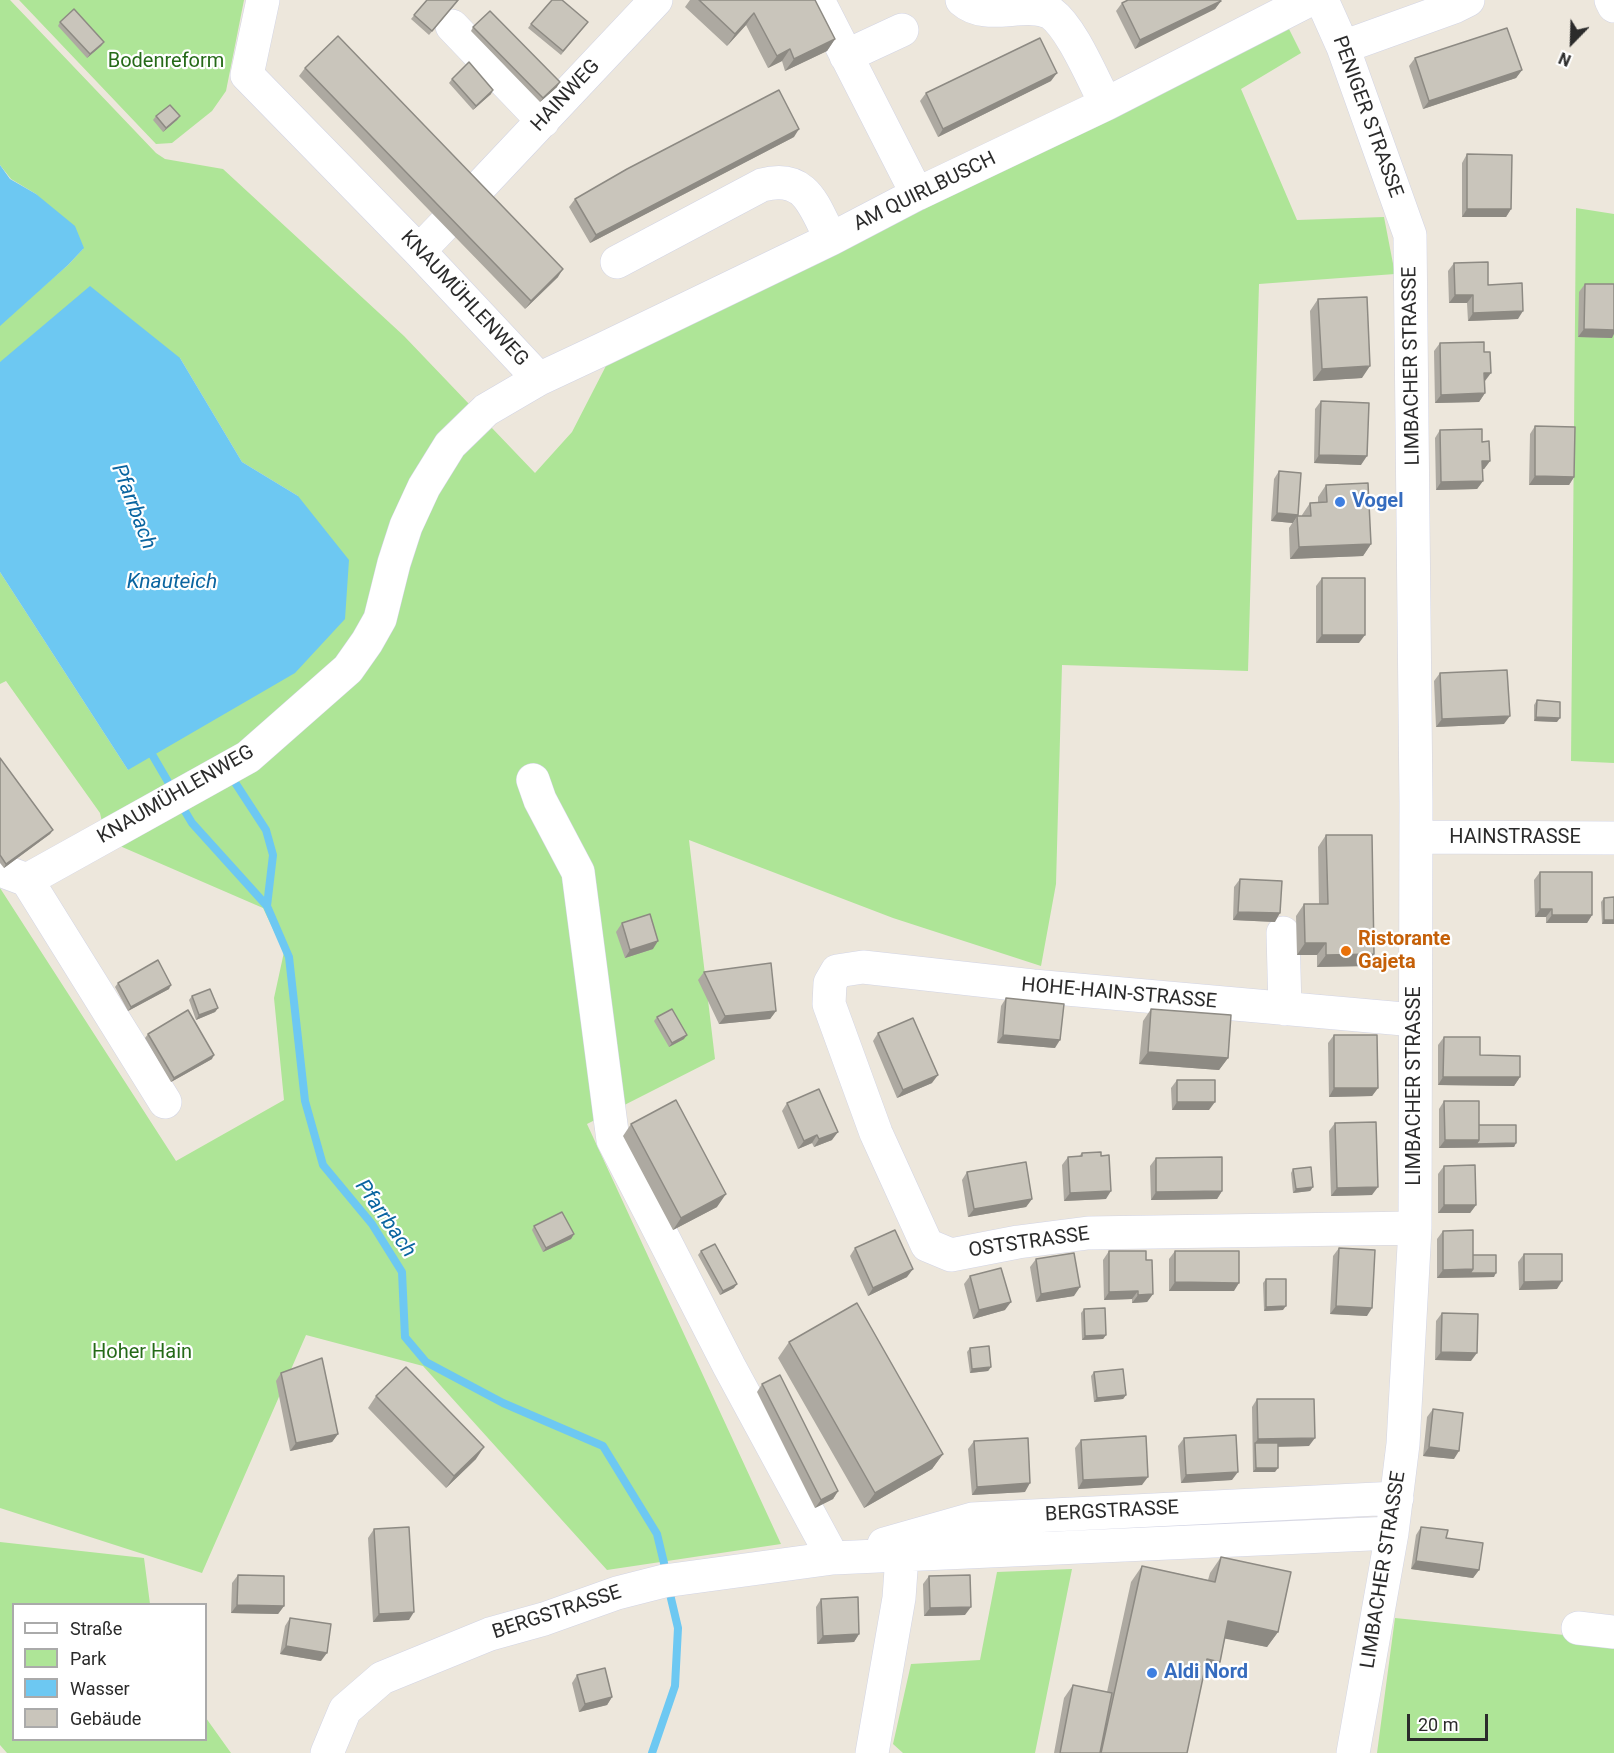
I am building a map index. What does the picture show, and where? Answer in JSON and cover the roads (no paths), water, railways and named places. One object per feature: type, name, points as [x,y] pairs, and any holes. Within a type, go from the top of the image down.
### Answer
[{"type":"street","name":"KNAUMÜHLENWEG","points":[[165,1102],[14,875],[248,757],[348,669],[380,619],[406,526],[424,487],[450,445],[486,410],[539,379],[248,75],[263,0]]},
{"type":"street","name":"HAINWEG","points":[[475,192],[656,0]]},
{"type":"street","points":[[818,0],[846,56],[850,92],[882,156],[917,194]]},
{"type":"street","points":[[962,0],[974,8],[984,10],[1025,7],[1038,8],[1050,13],[1064,24],[1106,104]]},
{"type":"street","name":"AM QUIRLBUSCH","points":[[539,379],[1106,104],[1309,0]]},
{"type":"street","name":"PENIGER STRASSE","points":[[1322,0],[1343,47],[1410,235]]},
{"type":"street","points":[[1343,47],[1455,7],[1468,0]]},
{"type":"street","points":[[1611,0],[1614,6]]},
{"type":"street","points":[[452,26],[543,121]]},
{"type":"street","points":[[846,56],[902,30]]},
{"type":"street","points":[[617,262],[762,185],[770,183],[792,183],[807,194],[831,239]]},
{"type":"street","points":[[418,250],[444,225]]},
{"type":"street","name":"LIMBACHER STRASSE","points":[[1353,1753],[1397,1498],[1403,1444],[1415,1228],[1416,837],[1410,235]]},
{"type":"street","points":[[532,780],[578,872],[613,1140],[729,1366],[833,1558]]},
{"type":"street","name":"HAINSTRASSE","points":[[1416,837],[1614,838]]},
{"type":"street","points":[[1283,933],[1285,1009]]},
{"type":"street","name":"HOHE-HAIN-STRASSE","points":[[830,983],[837,971],[863,967],[1033,986],[1415,1020]]},
{"type":"street","name":"OSTSTRASSE","points":[[830,983],[829,1004],[876,1132],[927,1245],[951,1255],[1018,1242],[1088,1233],[1415,1228]]},
{"type":"street","name":"BERGSTRASSE","points":[[833,1558],[972,1519],[1397,1498]]},
{"type":"street","name":"BERGSTRASSE","points":[[327,1753],[345,1710],[382,1678],[490,1634],[544,1619],[617,1593],[664,1581],[833,1558],[1392,1533]]},
{"type":"street","points":[[872,1753],[899,1598],[902,1556]]},
{"type":"street","points":[[1578,1628],[1614,1632]]},
{"type":"water","points":[[0,165],[10,179],[36,194],[75,226],[84,248],[0,326]]},
{"type":"water","name":"Knauteich","points":[[90,286],[180,358],[242,462],[298,496],[349,560],[345,619],[295,673],[128,770],[0,572],[0,362]]},
{"type":"waterway","points":[[153,756],[174,792]]},
{"type":"waterway","name":"Pfarrbach","points":[[236,784],[266,830],[273,855],[267,906],[289,957],[305,1101],[323,1165],[372,1224],[402,1272],[405,1337],[426,1362],[503,1403],[603,1446],[657,1534],[664,1563]]},
{"type":"waterway","points":[[180,803],[192,823],[267,906]]},
{"type":"waterway","name":"Pfarrbach","points":[[652,1753],[675,1686],[678,1628],[669,1590]]},
{"type":"place","name":"Vogel","points":[[1340,502]]},
{"type":"place","name":"Ristorante Gajeta","points":[[1346,951]]},
{"type":"place","name":"Aldi Nord","points":[[1152,1673]]},
{"type":"park label","name":"Bodenreform","points":[[166,62]]},
{"type":"park label","name":"Hoher Hain","points":[[142,1353]]}]
